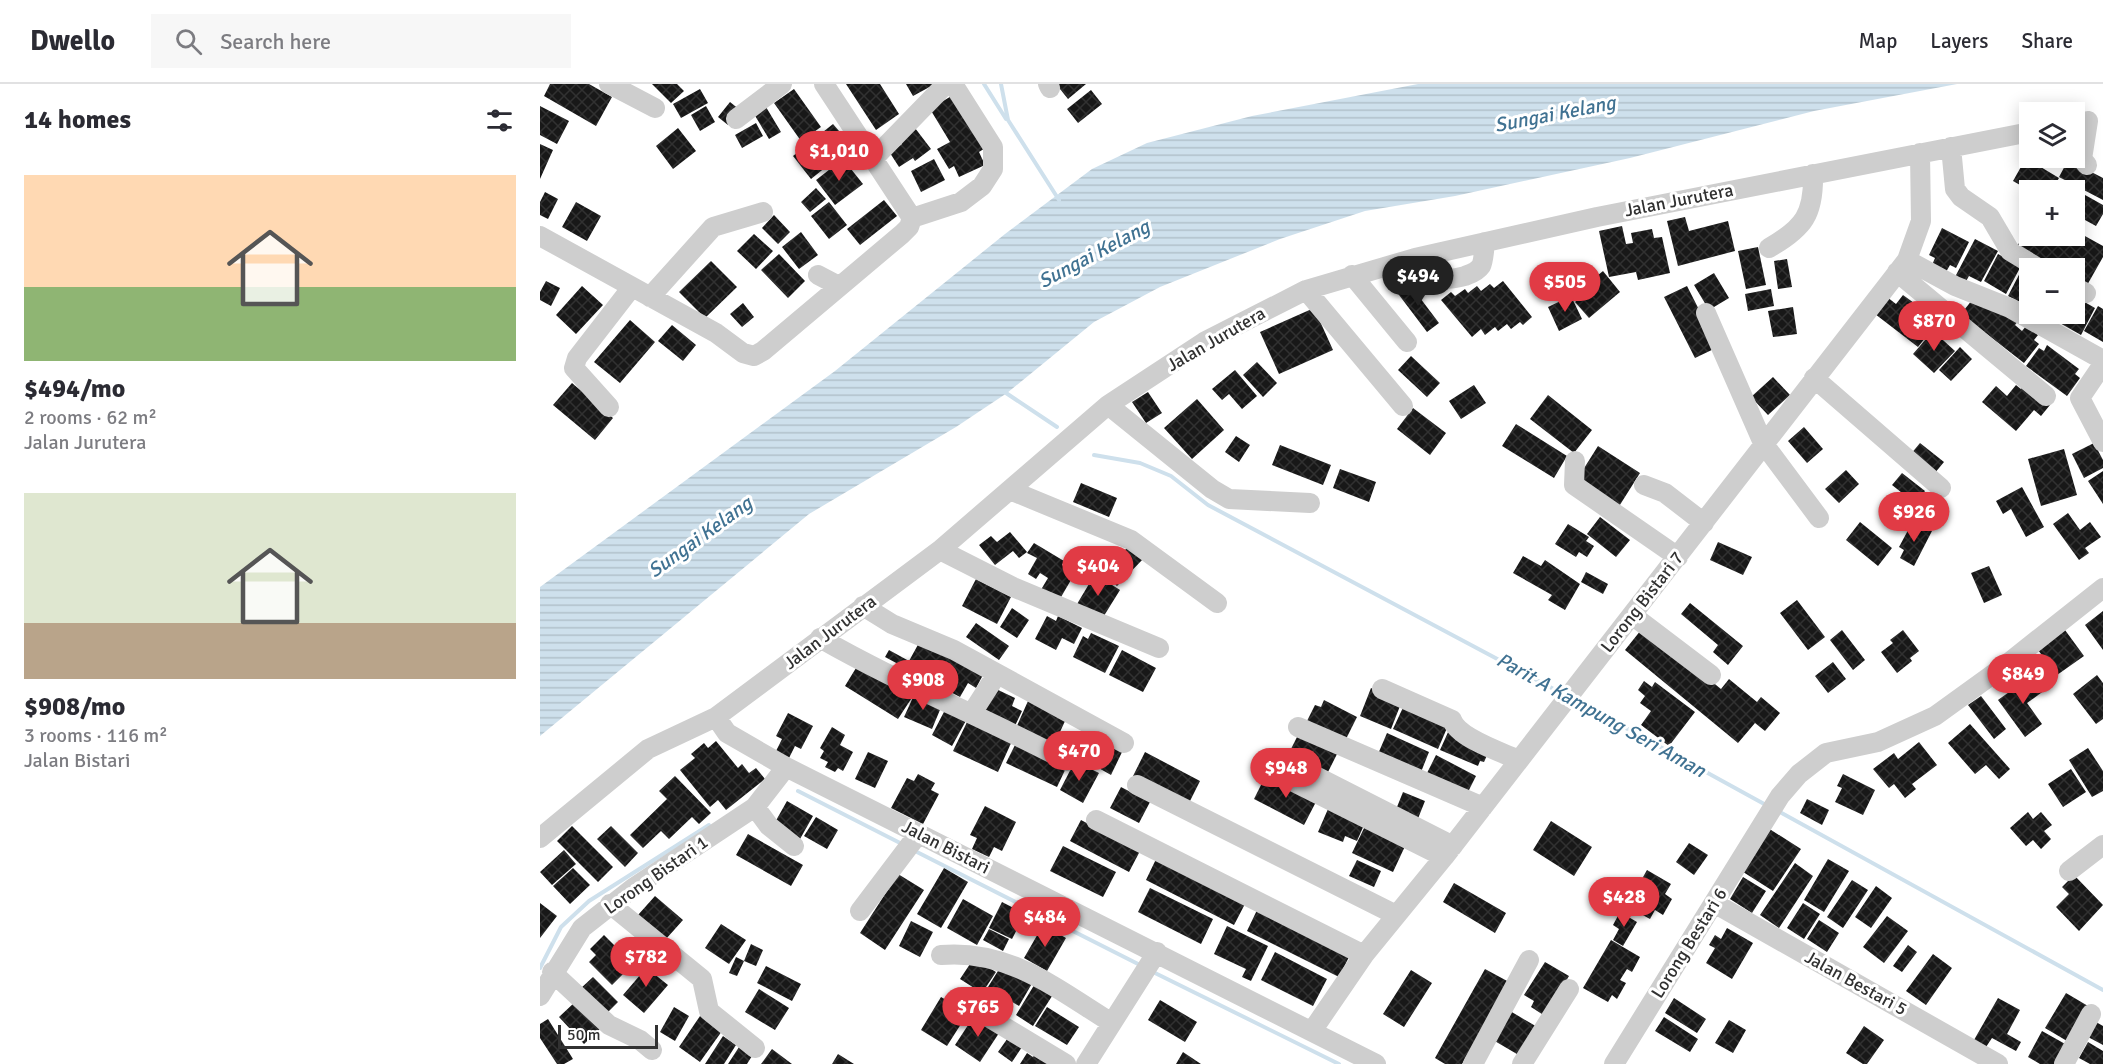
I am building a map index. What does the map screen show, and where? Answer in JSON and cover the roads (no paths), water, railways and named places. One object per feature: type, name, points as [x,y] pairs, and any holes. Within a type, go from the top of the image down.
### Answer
[{"type":"street","points":[[609,84],[655,108]]},
{"type":"street","points":[[736,119],[782,84]]},
{"type":"street","points":[[824,84],[912,218]]},
{"type":"street","points":[[874,158],[946,84]]},
{"type":"street","points":[[540,236],[716,333],[743,353],[754,356],[903,234],[912,218],[962,202],[982,186],[993,169],[993,147],[953,84]]},
{"type":"street","points":[[2088,165],[2082,159],[2089,120]]},
{"type":"street","name":"Jalan Jurutera","points":[[540,838],[648,749],[716,717],[940,550],[1108,405],[1204,342],[1306,290],[1415,258],[1597,217],[2019,134]]},
{"type":"street","points":[[1951,147],[1955,189],[1961,197],[1990,217],[2010,252],[2020,258]]},
{"type":"street","name":"Lorong Bistari 7","points":[[1312,1031],[1364,955],[1448,852],[1902,266],[1921,221],[1920,153]]},
{"type":"street","points":[[1769,248],[1800,225],[1814,199],[1813,174]]},
{"type":"street","points":[[650,297],[713,227],[763,212]]},
{"type":"street","points":[[1415,258],[1427,273],[1437,279],[1450,280],[1476,271],[1482,265],[1485,242]]},
{"type":"street","points":[[1902,266],[2010,308],[2103,362],[2080,398],[2103,442]]},
{"type":"street","points":[[1902,266],[2046,396]]},
{"type":"street","points":[[818,275],[839,286]]},
{"type":"street","points":[[1352,275],[1407,342]]},
{"type":"street","points":[[609,407],[574,368],[577,358],[632,287]]},
{"type":"street","points":[[1306,290],[1403,406]]},
{"type":"street","points":[[1706,314],[1764,443],[1819,518]]},
{"type":"street","points":[[1814,378],[1941,488]]},
{"type":"street","points":[[1108,405],[1212,489],[1230,499],[1310,503]]},
{"type":"street","points":[[1575,461],[1574,485],[1678,556]]},
{"type":"street","points":[[1644,485],[1665,493],[1704,523]]},
{"type":"street","points":[[1010,490],[1131,540],[1217,603]]},
{"type":"street","points":[[940,550],[1013,587],[1158,648]]},
{"type":"street","name":"Lorong Bestari 6","points":[[1614,1064],[1763,822],[1780,796],[1799,774],[1826,753],[1878,742],[1935,716],[2007,664],[2103,588]]},
{"type":"street","points":[[863,606],[892,624],[954,650],[1124,743]]},
{"type":"street","points":[[1632,615],[1711,675]]},
{"type":"street","points":[[820,638],[867,665],[972,713],[1067,761]]},
{"type":"street","points":[[972,713],[996,674]]},
{"type":"street","points":[[1382,689],[1452,720],[1455,728],[1465,735],[1519,760]]},
{"type":"street","name":"Jalan Bistari","points":[[716,717],[726,733],[786,767],[1150,962],[1312,1031],[1376,1064]]},
{"type":"street","points":[[1298,726],[1483,807]]},
{"type":"street","name":"Lorong Bistari 1","points":[[540,996],[552,972],[582,927],[610,904],[755,807],[786,767]]},
{"type":"street","points":[[1281,767],[1448,852]]},
{"type":"street","points":[[1137,785],[1396,915]]},
{"type":"street","points":[[755,807],[770,826],[794,846]]},
{"type":"street","points":[[1096,820],[1364,955]]},
{"type":"street","points":[[860,911],[916,837]]},
{"type":"street","points":[[2068,871],[2103,845]]},
{"type":"street","name":"Jalan Bestari 5","points":[[1714,903],[1998,1064]]},
{"type":"street","points":[[610,904],[638,929],[693,970],[706,989],[710,1011],[755,1048]]},
{"type":"street","points":[[941,955],[966,953],[987,956],[1017,967],[1112,1023]]},
{"type":"street","points":[[1473,1064],[1529,960]]},
{"type":"street","points":[[1086,1064],[1150,962]]},
{"type":"street","points":[[552,972],[609,1025],[640,1040],[652,1050]]},
{"type":"street","points":[[1522,1064],[1569,989]]},
{"type":"street","points":[[983,1014],[1066,1064]]},
{"type":"street","points":[[2064,1064],[2091,1014]]},
{"type":"water","name":"Sungai Kelang","points":[[1418,84],[1957,84],[1814,111],[1630,158],[1455,196],[1365,211],[1280,239],[1160,287],[1094,322],[1007,393],[956,427],[809,514],[540,736],[540,587],[835,371],[1005,234],[1092,169],[1147,143],[1252,116]]},
{"type":"waterway","points":[[984,84],[1006,119]]},
{"type":"waterway","points":[[1001,84],[1008,120],[1059,200]]},
{"type":"waterway","name":"Parit A Kampung Seri Aman","points":[[1003,391],[1057,427]]},
{"type":"waterway","name":"Parit A Kampung Seri Aman","points":[[1094,455],[1140,463],[1171,476],[1208,505],[1563,694]]},
{"type":"waterway","name":"Parit A Kampung Seri Aman","points":[[1573,699],[1766,805]]},
{"type":"waterway","points":[[798,791],[904,845]]},
{"type":"waterway","name":"Parit A Kampung Seri Aman","points":[[1778,811],[2103,990]]},
{"type":"waterway","points":[[540,968],[561,927],[589,901],[709,825]]},
{"type":"waterway","points":[[913,850],[1142,966]]},
{"type":"waterway","points":[[1151,971],[1339,1064]]}]
